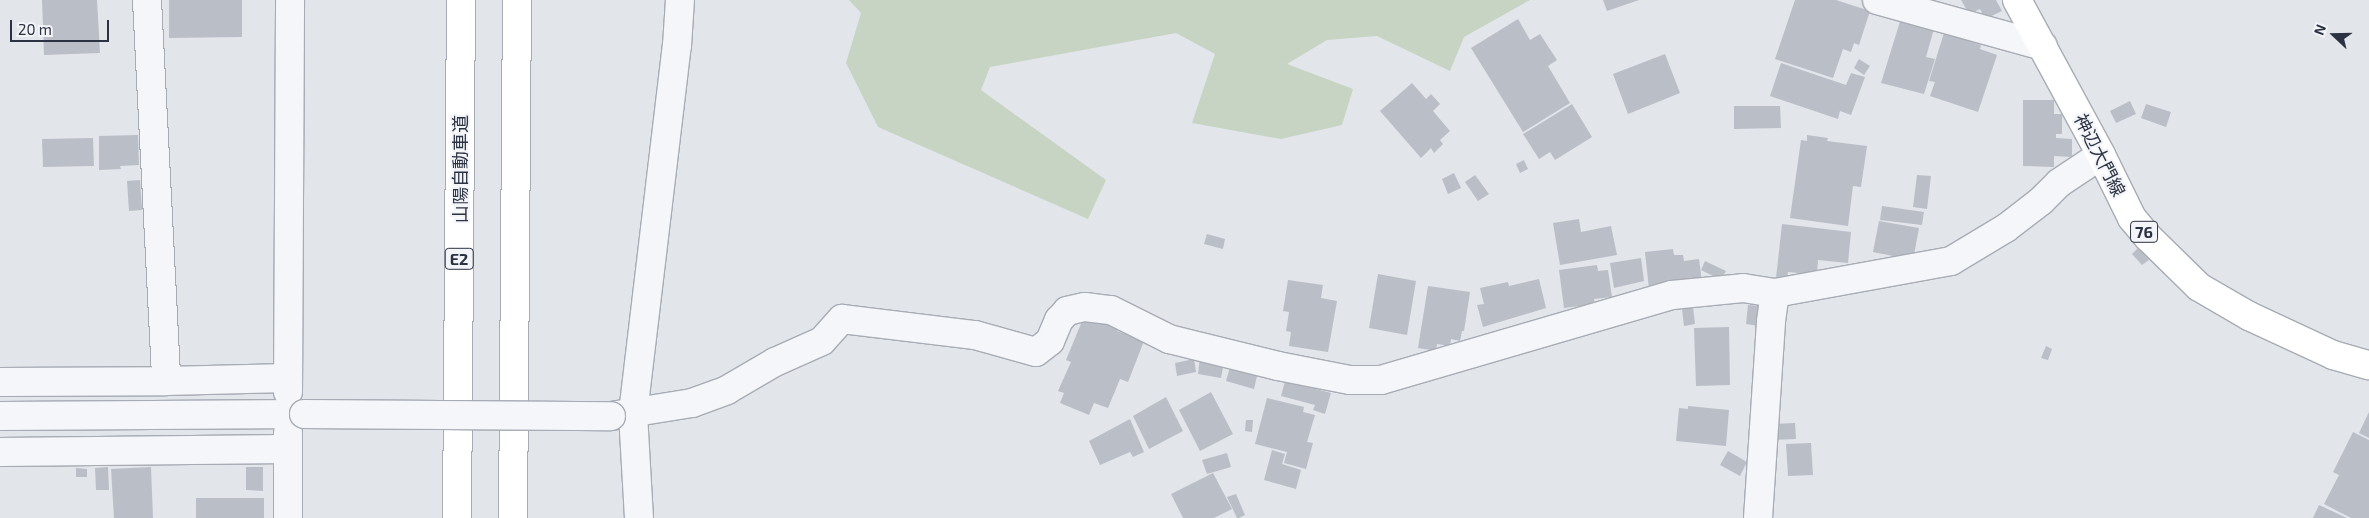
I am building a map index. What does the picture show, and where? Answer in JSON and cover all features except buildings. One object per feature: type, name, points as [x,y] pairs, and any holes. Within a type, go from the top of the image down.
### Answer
[{"type":"main road","name":"山陽自動車道","points":[[457,518],[461,0]]},
{"type":"main road","points":[[513,518],[517,0]]},
{"type":"main road","name":"神辺大門線","points":[[2017,0],[2102,155],[2132,218],[2199,287],[2249,316],[2324,351],[2369,365]]},
{"type":"street","points":[[147,0],[166,381]]},
{"type":"street","points":[[0,382],[166,381],[288,385],[290,0]]},
{"type":"street","points":[[639,518],[622,415],[677,46],[680,0]]},
{"type":"street","points":[[1877,0],[2043,46]]},
{"type":"street","points":[[0,452],[293,432],[622,415],[692,403],[727,390],[775,362],[822,341],[842,319],[976,335],[1036,352],[1050,341],[1059,320],[1067,311],[1085,307],[1111,310],[1169,340],[1278,366],[1350,380],[1380,380],[1672,295],[1742,288],[1775,293],[1951,261],[2006,228],[2041,201],[2059,183],[2102,155]]},
{"type":"street","points":[[1758,518],[1771,321],[1775,293]]},
{"type":"street","points":[[0,416],[293,432]]},
{"type":"street","points":[[288,518],[293,432]]},
{"type":"green space","points":[[849,0],[1530,0],[1464,37],[1450,71],[1377,36],[1327,40],[1287,64],[1353,89],[1342,125],[1281,139],[1192,123],[1215,54],[1176,33],[990,67],[981,90],[1106,180],[1088,219],[878,127],[846,63],[861,13]]}]
